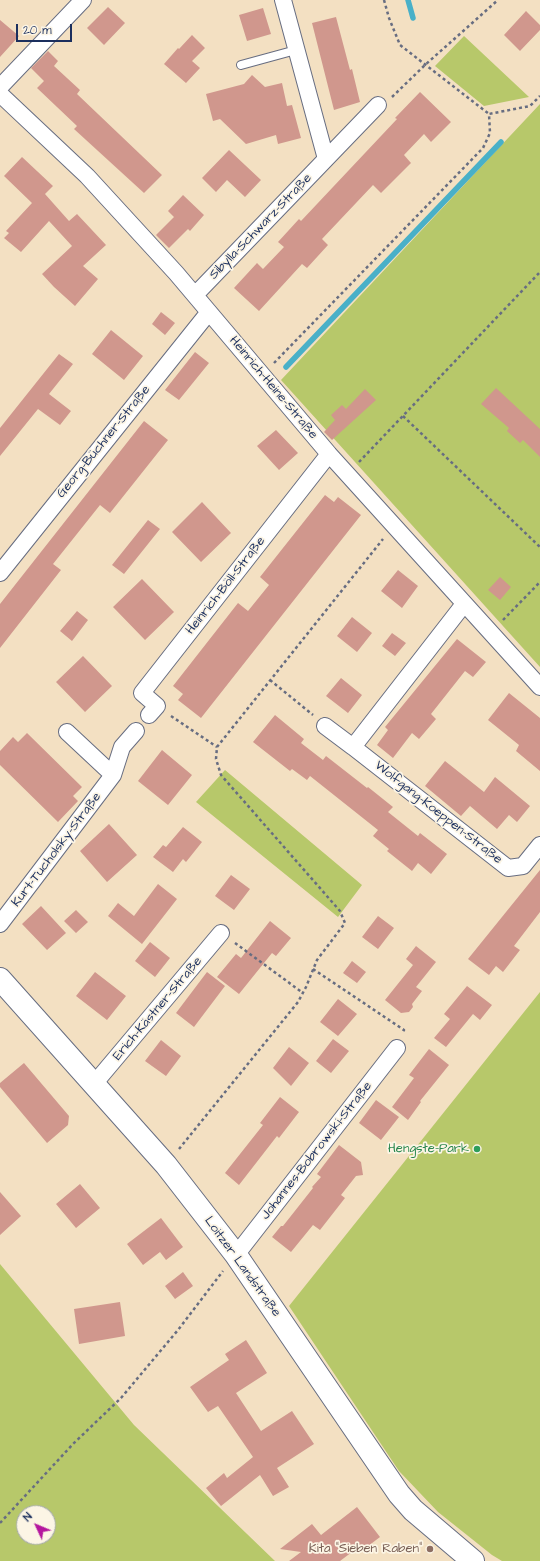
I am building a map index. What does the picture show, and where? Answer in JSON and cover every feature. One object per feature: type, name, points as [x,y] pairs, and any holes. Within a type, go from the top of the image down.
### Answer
[{"type":"main road","name":"Loitzer Landstraße","points":[[0,979],[166,1165],[236,1255],[399,1494],[413,1510],[473,1561]]},
{"type":"street","points":[[0,87],[83,0]]},
{"type":"street","points":[[283,0],[326,158]]},
{"type":"street","name":"Heinrich-Heine-Straße","points":[[0,94],[86,176],[195,295],[329,454],[540,687]]},
{"type":"street","name":"Sibylla-Schwarz-Straße","points":[[195,295],[378,105]]},
{"type":"street","name":"Georg-Büchner-Straße","points":[[0,573],[208,312]]},
{"type":"street","name":"Heinrich-Böll-Straße","points":[[153,710],[142,693],[329,454]]},
{"type":"street","points":[[353,747],[464,604]]},
{"type":"street","name":"Wolfgang-Koeppen-Straße","points":[[325,726],[508,868],[523,866],[540,845]]},
{"type":"street","name":"Kurt-Tucholsky-Straße","points":[[0,924],[113,775],[122,747],[136,731]]},
{"type":"street","points":[[67,732],[113,775]]},
{"type":"street","name":"Erich-Kästner-Straße","points":[[94,1084],[221,933]]},
{"type":"street","name":"Johannes-Bobrowski-Straße","points":[[236,1255],[397,1048]]},
{"type":"lane","points":[[241,65],[296,50]]},
{"type":"path","points":[[384,0],[389,18],[400,45],[489,114],[530,106],[540,96]]},
{"type":"path","points":[[378,105],[384,106],[425,65],[498,0]]},
{"type":"path","points":[[262,375],[483,148],[490,133],[489,114]]},
{"type":"path","points":[[348,474],[540,272]]},
{"type":"path","points":[[403,416],[540,547]]},
{"type":"path","points":[[166,1165],[298,1002],[317,960],[345,923],[340,911],[221,776],[216,759],[217,747],[394,525]]},
{"type":"path","points":[[491,632],[540,582]]},
{"type":"path","points":[[270,680],[325,726]]},
{"type":"path","points":[[153,710],[217,747]]},
{"type":"path","points":[[221,933],[303,993]]},
{"type":"path","points":[[313,969],[404,1030],[397,1048]]},
{"type":"path","points":[[0,1523],[73,1444],[121,1398],[178,1330],[236,1255]]},
{"type":"green space","points":[[464,36],[529,97],[484,106],[435,66]]},
{"type":"green space","points":[[540,104],[540,667],[281,380]]},
{"type":"green space","points":[[225,770],[362,885],[338,917],[196,802]]},
{"type":"green space","name":"Hengste-Park","points":[[540,992],[540,1561],[502,1561],[492,1555],[438,1512],[399,1471],[289,1306]]},
{"type":"green space","points":[[0,1264],[134,1425],[275,1561],[0,1561]]},
{"type":"building","points":[[108,7],[125,23],[104,45],[87,28]]},
{"type":"building","points":[[263,8],[271,34],[247,41],[239,15]]},
{"type":"building","points":[[526,11],[540,25],[540,30],[520,51],[504,35]]},
{"type":"building","points":[[336,17],[350,70],[352,69],[360,102],[334,110],[312,23]]},
{"type":"building","points":[[0,20],[19,36],[0,57]]},
{"type":"building","points":[[192,35],[205,48],[192,61],[200,68],[186,83],[164,64]]},
{"type":"building","points":[[48,51],[58,61],[54,66],[80,90],[77,94],[162,175],[144,193],[74,129],[77,126],[37,88],[44,81],[31,68]]},
{"type":"building","points":[[252,75],[265,87],[282,83],[287,106],[292,105],[301,138],[278,144],[276,135],[246,144],[220,119],[213,121],[206,94],[244,84]]},
{"type":"building","points":[[420,92],[451,122],[431,142],[424,134],[404,155],[411,163],[381,193],[373,185],[322,239],[328,245],[307,268],[302,264],[259,311],[234,288],[257,263],[263,269],[284,247],[278,242],[299,219],[301,221],[397,119],[395,118]]},
{"type":"building","points":[[229,150],[261,180],[245,197],[227,180],[216,192],[202,178]]},
{"type":"building","points":[[22,157],[53,186],[45,194],[69,221],[77,214],[106,245],[83,266],[98,279],[75,306],[42,274],[72,246],[49,221],[21,252],[4,238],[9,233],[6,231],[32,203],[4,176]]},
{"type":"building","points":[[183,195],[204,215],[190,231],[188,229],[169,248],[156,235],[174,217],[168,211]]},
{"type":"building","points":[[161,312],[175,323],[165,335],[152,324]]},
{"type":"building","points":[[111,330],[143,356],[124,380],[92,354]]},
{"type":"building","points":[[195,352],[209,363],[179,400],[165,390]]},
{"type":"building","points":[[59,354],[73,364],[49,394],[71,411],[60,425],[38,409],[0,456],[0,428]]},
{"type":"building","points":[[496,388],[540,429],[540,457],[523,440],[520,443],[507,431],[509,428],[481,404]]},
{"type":"building","points":[[365,389],[376,400],[332,440],[324,432],[335,420],[331,415],[342,405],[346,409]]},
{"type":"building","points":[[144,421],[168,440],[110,513],[100,505],[53,564],[61,570],[0,648],[0,604]]},
{"type":"building","points":[[276,430],[298,453],[279,470],[257,446]]},
{"type":"building","points":[[325,495],[334,502],[338,497],[361,515],[201,718],[178,700],[183,694],[173,686],[238,603],[248,611],[269,585],[260,577]]},
{"type":"building","points":[[202,502],[231,533],[201,562],[172,532]]},
{"type":"building","points":[[148,520],[160,529],[124,574],[112,565]]},
{"type":"building","points":[[398,570],[418,586],[402,608],[381,591]]},
{"type":"building","points":[[500,577],[511,587],[500,600],[488,590]]},
{"type":"building","points":[[142,579],[174,612],[145,640],[113,607]]},
{"type":"building","points":[[77,611],[88,620],[72,641],[60,631]]},
{"type":"building","points":[[352,617],[372,633],[357,652],[337,636]]},
{"type":"building","points":[[392,633],[406,643],[395,656],[382,646]]},
{"type":"building","points":[[457,639],[486,662],[473,677],[465,671],[431,714],[436,719],[419,739],[412,733],[393,758],[377,745],[388,730],[385,727]]},
{"type":"building","points":[[83,656],[112,686],[85,712],[56,682]]},
{"type":"building","points":[[341,678],[362,695],[348,713],[326,696]]},
{"type":"building","points":[[509,693],[540,718],[540,771],[516,751],[519,745],[488,720]]},
{"type":"building","points":[[275,715],[304,739],[301,743],[323,760],[326,756],[367,788],[368,787],[393,807],[388,812],[418,836],[420,833],[447,854],[431,874],[418,863],[412,871],[387,851],[389,849],[373,836],[378,830],[310,776],[307,780],[292,769],[290,771],[253,742]]},
{"type":"building","points":[[27,733],[82,787],[73,796],[78,801],[58,822],[0,765],[0,751],[13,737],[18,742]]},
{"type":"building","points":[[162,750],[192,775],[168,805],[138,781]]},
{"type":"building","points":[[445,761],[484,792],[495,777],[530,806],[517,822],[509,815],[497,829],[470,806],[461,816],[425,786]]},
{"type":"building","points":[[109,824],[137,855],[107,882],[80,851]]},
{"type":"building","points":[[183,827],[202,842],[186,862],[183,859],[173,872],[153,857],[163,845],[166,847]]},
{"type":"building","points":[[540,870],[540,912],[514,946],[520,950],[503,972],[496,966],[489,975],[468,959]]},
{"type":"building","points":[[231,875],[250,889],[234,910],[215,896]]},
{"type":"building","points":[[158,884],[177,899],[142,944],[108,916],[118,903],[134,916]]},
{"type":"building","points":[[41,906],[66,933],[47,950],[22,924]]},
{"type":"building","points":[[76,910],[88,922],[76,933],[64,921]]},
{"type":"building","points":[[378,916],[394,928],[378,949],[362,937]]},
{"type":"building","points":[[270,921],[291,938],[276,956],[272,953],[239,994],[217,977],[236,954],[241,958]]},
{"type":"building","points":[[150,942],[170,958],[155,977],[135,961]]},
{"type":"building","points":[[416,946],[436,962],[416,987],[422,991],[412,1004],[413,1007],[409,1012],[401,1013],[385,1000],[413,965],[406,959]]},
{"type":"building","points":[[352,961],[366,972],[357,983],[343,973]]},
{"type":"building","points":[[95,972],[126,996],[107,1020],[76,996]]},
{"type":"building","points":[[207,972],[225,986],[194,1027],[176,1013]]},
{"type":"building","points":[[467,986],[492,1005],[480,1020],[473,1014],[446,1047],[434,1038],[450,1019],[444,1014]]},
{"type":"building","points":[[338,999],[357,1014],[338,1036],[320,1022]]},
{"type":"building","points":[[333,1039],[349,1051],[331,1073],[316,1061]]},
{"type":"building","points":[[161,1040],[181,1056],[166,1076],[145,1061]]},
{"type":"building","points":[[289,1047],[309,1063],[291,1086],[273,1068]]},
{"type":"building","points":[[429,1049],[449,1065],[420,1101],[421,1102],[408,1120],[392,1107],[414,1078],[409,1075]]},
{"type":"building","points":[[24,1063],[69,1116],[68,1125],[47,1143],[0,1087],[0,1083]]},
{"type":"building","points":[[280,1097],[299,1112],[279,1138],[277,1136],[239,1185],[225,1173],[263,1125],[260,1123]]},
{"type":"building","points":[[376,1100],[399,1117],[381,1140],[359,1123]]},
{"type":"building","points":[[339,1145],[361,1162],[363,1175],[356,1176],[341,1195],[345,1198],[320,1230],[313,1225],[291,1252],[272,1237],[281,1226],[283,1226],[313,1188],[312,1187],[321,1177],[317,1174]]},
{"type":"building","points":[[80,1184],[100,1208],[76,1228],[56,1204]]},
{"type":"building","points":[[0,1192],[21,1216],[0,1235]]},
{"type":"building","points":[[161,1218],[183,1247],[166,1260],[160,1252],[143,1265],[127,1244]]},
{"type":"building","points":[[183,1272],[193,1286],[175,1299],[165,1286]]},
{"type":"building","points":[[120,1302],[125,1336],[79,1344],[74,1309]]},
{"type":"building","points":[[246,1340],[267,1373],[236,1393],[261,1431],[292,1411],[314,1444],[277,1468],[289,1487],[273,1496],[260,1475],[221,1506],[206,1488],[224,1473],[227,1478],[253,1457],[218,1406],[208,1412],[190,1387],[229,1360],[225,1354]]},
{"type":"building","points":[[357,1507],[380,1537],[359,1553],[356,1549],[340,1561],[289,1561],[301,1552],[280,1549],[312,1524],[321,1535]]},
{"type":"waterway","points":[[408,0],[413,18]]},
{"type":"waterway","points":[[286,367],[501,142]]},
{"type":"place","name":"Hengste-Park","points":[[477,1149]]},
{"type":"place","name":"Kita \"Sieben Raben\"","points":[[430,1549]]}]
